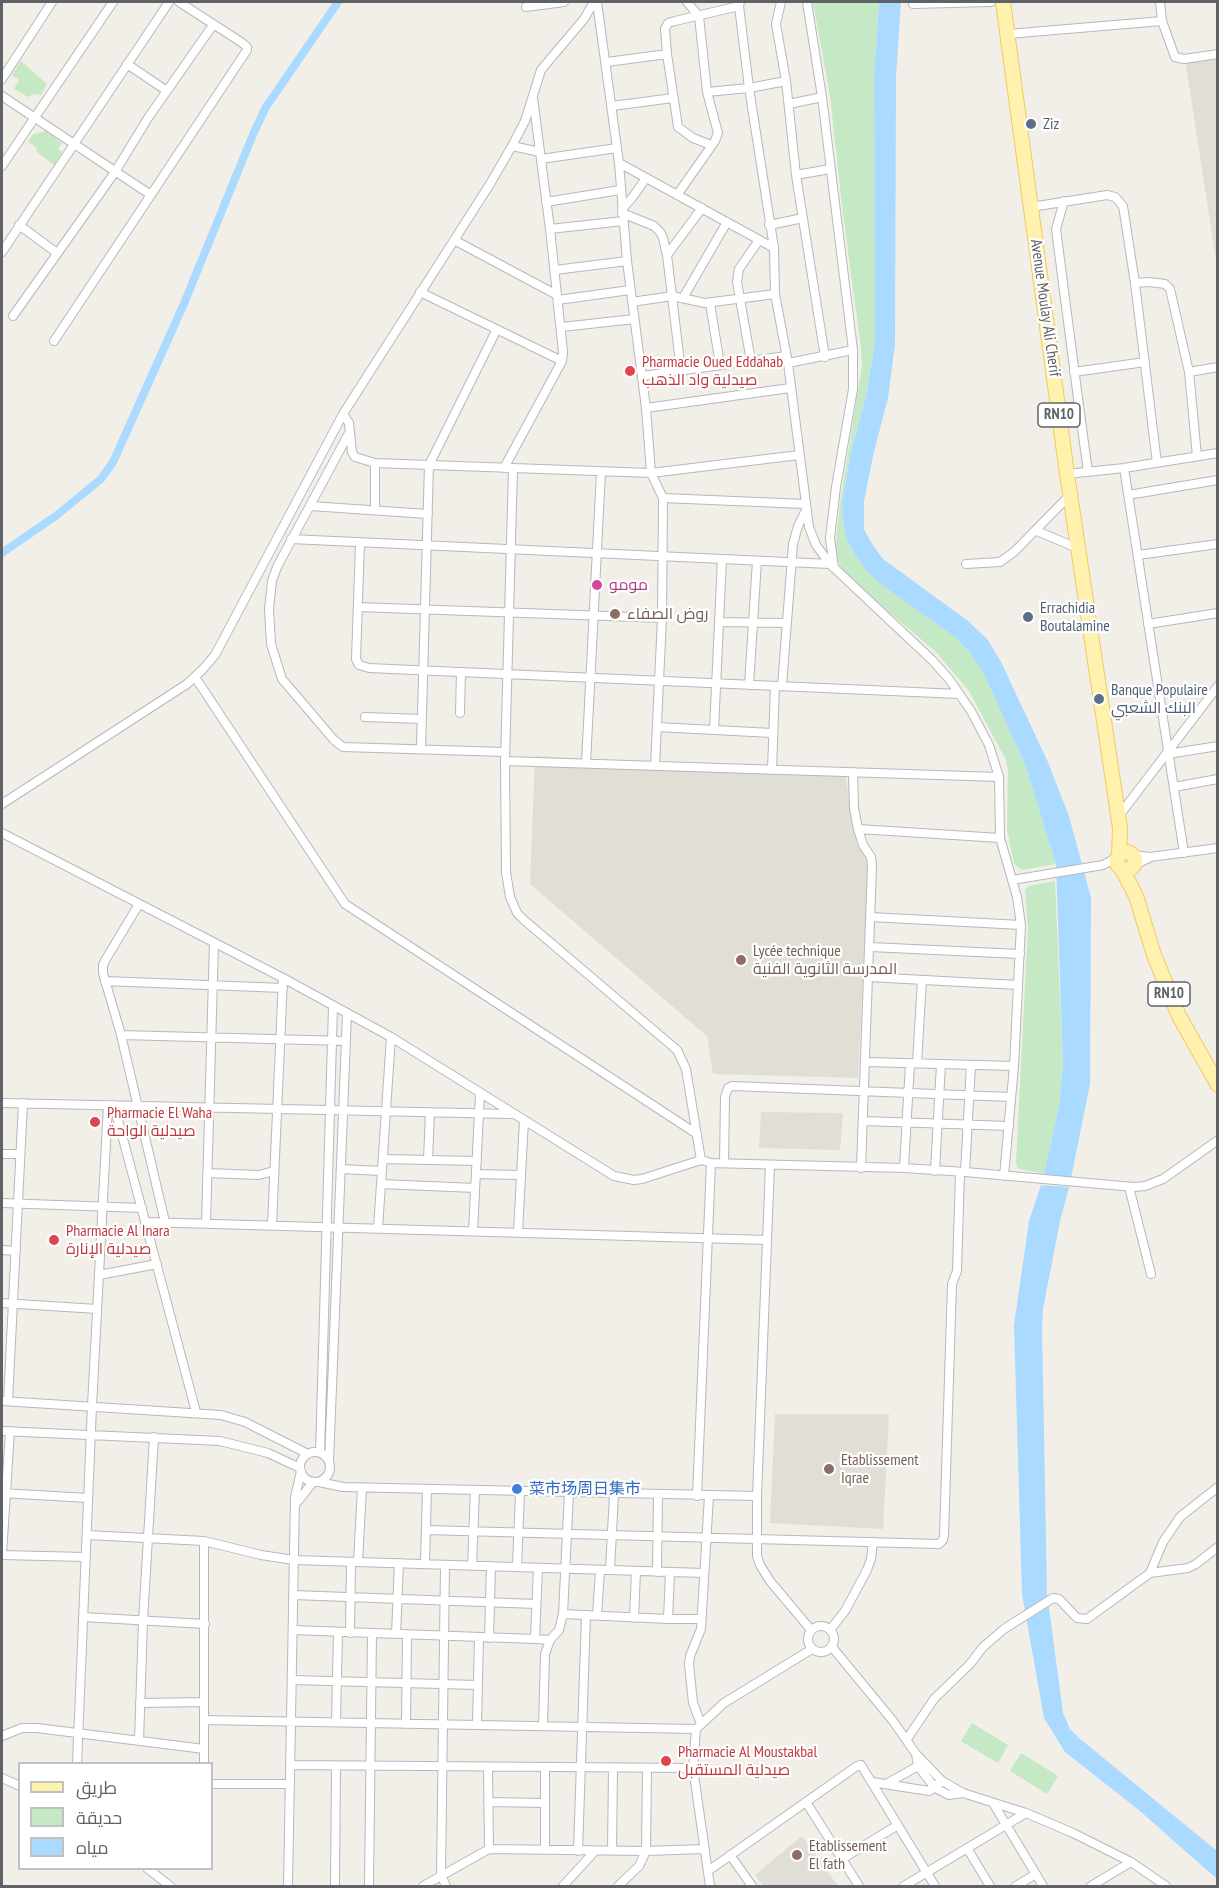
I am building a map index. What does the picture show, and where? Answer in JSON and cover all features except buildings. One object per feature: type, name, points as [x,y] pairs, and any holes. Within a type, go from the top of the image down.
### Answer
[{"type":"main road","name":"Avenue Moulay Ali Cherif","points":[[1004,2],[1077,548],[1119,823]]},
{"type":"main road","name":"RN10","points":[[1119,823],[1136,896],[1154,955],[1179,1016],[1218,1086]]},
{"type":"street","points":[[2,166],[113,2]]},
{"type":"street","points":[[2,252],[169,2]]},
{"type":"street","points":[[54,341],[247,50],[241,42],[179,2]]},
{"type":"street","points":[[526,7],[564,2]]},
{"type":"street","points":[[677,195],[718,133],[708,92],[699,15],[687,2]]},
{"type":"street","points":[[781,2],[776,24],[786,81],[796,175],[825,357]]},
{"type":"street","points":[[807,2],[822,97],[854,350],[853,390],[836,487],[830,538],[832,566]]},
{"type":"street","points":[[913,4],[991,2]]},
{"type":"street","points":[[1160,2],[1162,21],[1174,57],[1184,59],[1218,54]]},
{"type":"street","points":[[2,79],[49,3]]},
{"type":"street","points":[[2,804],[138,717],[195,677],[215,655],[343,414],[512,146],[525,121],[541,70],[599,3]]},
{"type":"street","points":[[599,3],[619,163],[622,214],[646,408],[651,473],[663,498],[662,618],[655,766]]},
{"type":"street","points":[[711,146],[679,129],[664,33],[666,26],[675,21],[739,4],[749,87],[774,249],[776,294],[787,359],[808,527],[816,545],[832,566],[932,660],[959,694],[989,745],[999,777],[1000,838],[1012,880],[1021,925],[1014,1065],[1004,1176]]},
{"type":"street","points":[[1008,34],[1162,21]]},
{"type":"street","points":[[13,316],[115,172],[213,25]]},
{"type":"street","points":[[606,62],[667,54]]},
{"type":"street","points":[[128,64],[167,91]]},
{"type":"street","points":[[708,92],[786,81]]},
{"type":"street","points":[[533,95],[563,341],[562,361],[508,468],[510,550],[505,756],[506,872],[510,897],[517,913],[677,1050],[686,1069],[701,1160]]},
{"type":"street","points":[[2,96],[151,195]]},
{"type":"street","points":[[789,104],[822,97]]},
{"type":"street","points":[[612,106],[673,98]]},
{"type":"street","points":[[512,146],[540,155],[617,148]]},
{"type":"street","points":[[619,163],[774,249]]},
{"type":"street","points":[[796,175],[830,169]]},
{"type":"street","points":[[622,214],[646,178]]},
{"type":"street","points":[[546,202],[620,190]]},
{"type":"street","points":[[1031,207],[1107,195],[1115,197],[1123,206],[1157,463]]},
{"type":"street","points":[[1064,201],[1056,229],[1088,472]]},
{"type":"street","points":[[668,255],[702,208]]},
{"type":"street","points":[[550,230],[622,214],[658,229],[668,255],[681,371]]},
{"type":"street","points":[[769,225],[803,218]]},
{"type":"street","points":[[683,298],[727,222]]},
{"type":"street","points":[[19,225],[57,253]]},
{"type":"street","points":[[454,240],[557,297],[630,290]]},
{"type":"street","points":[[751,361],[741,300],[737,289],[739,269],[759,240]]},
{"type":"street","points":[[555,270],[627,261]]},
{"type":"street","points":[[1135,283],[1165,284],[1170,289],[1189,372],[1197,456]]},
{"type":"street","points":[[420,292],[496,331],[562,361]]},
{"type":"street","points":[[632,302],[672,296],[694,302],[710,303],[776,294]]},
{"type":"street","points":[[710,303],[720,365]]},
{"type":"street","points":[[562,327],[634,319]]},
{"type":"street","points":[[421,748],[429,465],[496,331]]},
{"type":"street","points":[[642,376],[751,361],[825,357],[854,350]]},
{"type":"street","points":[[1074,372],[1145,362]]},
{"type":"street","points":[[1189,372],[1218,367]]},
{"type":"street","points":[[646,408],[790,388]]},
{"type":"street","points":[[1058,408],[1079,406]]},
{"type":"street","points":[[343,414],[350,423],[352,452],[356,457],[375,464],[651,473],[799,454]]},
{"type":"street","points":[[349,433],[277,567],[269,609],[271,644],[282,679],[334,740],[343,747],[421,748],[586,763],[999,777]]},
{"type":"street","points":[[1067,474],[1124,468],[1218,453]]},
{"type":"street","points":[[375,464],[375,510]]},
{"type":"street","points":[[1124,468],[1184,853]]},
{"type":"street","points":[[586,763],[601,472]]},
{"type":"street","points":[[1128,495],[1218,480]]},
{"type":"street","points":[[966,564],[1000,562],[1037,531],[1070,495]]},
{"type":"street","points":[[663,498],[805,507]]},
{"type":"street","points":[[310,506],[428,514]]},
{"type":"street","points":[[772,770],[772,733],[787,623],[791,563],[798,526],[805,507]]},
{"type":"street","points":[[1037,531],[1077,548]]},
{"type":"street","points":[[291,539],[832,566]]},
{"type":"street","points":[[360,543],[357,663],[369,668],[959,694]]},
{"type":"street","points":[[1138,555],[1218,544]]},
{"type":"street","points":[[714,730],[722,560]]},
{"type":"street","points":[[750,685],[757,561]]},
{"type":"street","points":[[358,607],[662,618]]},
{"type":"street","points":[[1148,624],[1218,613]]},
{"type":"street","points":[[719,622],[787,623]]},
{"type":"street","points":[[460,672],[460,713]]},
{"type":"street","points":[[195,677],[345,904],[697,1134]]},
{"type":"street","points":[[1119,823],[1168,752],[1218,686]]},
{"type":"street","points":[[365,717],[422,719]]},
{"type":"street","points":[[657,727],[772,733]]},
{"type":"street","points":[[1168,752],[1218,746]]},
{"type":"street","points":[[853,772],[858,829],[872,861],[867,1062],[861,1168]]},
{"type":"street","points":[[1174,787],[1218,779]]},
{"type":"street","points":[[858,829],[1000,838]]},
{"type":"street","points":[[2,833],[284,978],[391,1037],[614,1176],[625,1179],[642,1179],[701,1160],[711,1163],[904,1168],[1129,1187],[1145,1186],[1163,1179],[1218,1140]]},
{"type":"street","points":[[1012,880],[1218,848]]},
{"type":"street","points":[[139,904],[103,966],[165,1222]]},
{"type":"street","points":[[871,918],[1021,925]]},
{"type":"street","points":[[206,1223],[214,943]]},
{"type":"street","points":[[870,947],[1020,954]]},
{"type":"street","points":[[868,977],[1018,986]]},
{"type":"street","points":[[272,1225],[284,978]]},
{"type":"street","points":[[904,1168],[908,1093],[914,1063],[922,980]]},
{"type":"street","points":[[105,981],[283,988]]},
{"type":"street","points":[[320,1453],[333,1007]]},
{"type":"street","points":[[343,1487],[329,1474],[329,1461],[347,1014]]},
{"type":"street","points":[[121,1035],[346,1041]]},
{"type":"street","points":[[378,1228],[391,1037]]},
{"type":"street","points":[[867,1062],[1014,1065]]},
{"type":"street","points":[[935,1171],[941,1064]]},
{"type":"street","points":[[426,1530],[935,1545],[941,1542],[944,1538],[952,1284],[957,1271],[971,1065]]},
{"type":"street","points":[[724,1163],[725,1097],[729,1087],[1011,1097]]},
{"type":"street","points":[[473,1231],[480,1094]]},
{"type":"street","points":[[2,1103],[513,1114]]},
{"type":"street","points":[[23,1103],[13,1304],[5,1401],[196,1412],[236,1419],[308,1454],[320,1453],[329,1461]]},
{"type":"street","points":[[77,1762],[97,1309],[111,1105]]},
{"type":"street","points":[[111,1105],[146,1222],[196,1412]]},
{"type":"street","points":[[428,1160],[430,1112]]},
{"type":"street","points":[[518,1232],[524,1120]]},
{"type":"street","points":[[863,1120],[1009,1126]]},
{"type":"street","points":[[2,1154],[20,1154]]},
{"type":"street","points":[[383,1159],[477,1161]]},
{"type":"street","points":[[697,1496],[711,1163]]},
{"type":"street","points":[[770,1165],[757,1497],[757,1556],[765,1574],[811,1630]]},
{"type":"street","points":[[341,1169],[382,1171]]},
{"type":"street","points":[[207,1173],[259,1174],[274,1171]]},
{"type":"street","points":[[476,1174],[521,1175]]},
{"type":"street","points":[[381,1184],[475,1188]]},
{"type":"street","points":[[1129,1187],[1151,1274]]},
{"type":"street","points":[[2,1203],[142,1208]]},
{"type":"street","points":[[146,1222],[767,1240]]},
{"type":"street","points":[[2,1250],[16,1251]]},
{"type":"street","points":[[99,1275],[157,1264]]},
{"type":"street","points":[[2,1303],[97,1309]]},
{"type":"street","points":[[85,1557],[2,1554],[6,1431],[220,1440],[268,1453],[300,1470],[306,1480],[343,1487],[757,1497]]},
{"type":"street","points":[[139,1741],[147,1538],[154,1437]]},
{"type":"street","points":[[288,1887],[295,1505],[302,1460],[308,1454]]},
{"type":"street","points":[[295,1505],[316,1482],[329,1474]]},
{"type":"street","points":[[350,1633],[351,1597],[362,1488]]},
{"type":"street","points":[[1150,1573],[1163,1542],[1180,1516],[1218,1488]]},
{"type":"street","points":[[425,1564],[427,1489]]},
{"type":"street","points":[[472,1566],[475,1490]]},
{"type":"street","points":[[517,1567],[520,1492]]},
{"type":"street","points":[[3,1493],[88,1498]]},
{"type":"street","points":[[543,1726],[545,1654],[550,1640],[559,1630],[563,1614],[569,1493]]},
{"type":"street","points":[[610,1570],[614,1494]]},
{"type":"street","points":[[657,1572],[658,1495]]},
{"type":"street","points":[[709,1496],[699,1636],[692,1649],[689,1664],[693,1703],[699,1726],[693,1768],[710,1887]]},
{"type":"street","points":[[87,1535],[204,1542],[294,1560],[704,1574]]},
{"type":"street","points":[[204,1542],[204,1762]]},
{"type":"street","points":[[830,1630],[850,1604],[867,1570],[872,1559],[873,1542]]},
{"type":"street","points":[[907,1739],[934,1699],[970,1664],[983,1647],[1004,1629],[1056,1598],[1077,1618],[1089,1619],[1150,1573],[1188,1568],[1218,1547]]},
{"type":"street","points":[[396,1634],[399,1563]]},
{"type":"street","points":[[445,1565],[441,1875],[446,1887]]},
{"type":"street","points":[[477,1725],[478,1685],[490,1602],[491,1566]]},
{"type":"street","points":[[535,1639],[538,1568]]},
{"type":"street","points":[[597,1615],[600,1570]]},
{"type":"street","points":[[634,1618],[636,1571]]},
{"type":"street","points":[[668,1619],[670,1572]]},
{"type":"street","points":[[293,1595],[536,1604]]},
{"type":"street","points":[[563,1614],[701,1619]]},
{"type":"street","points":[[578,1851],[586,1615]]},
{"type":"street","points":[[83,1617],[205,1624]]},
{"type":"street","points":[[204,1720],[582,1727],[699,1726],[724,1703],[812,1649],[825,1652],[832,1647],[834,1637],[830,1630],[820,1626],[811,1630],[808,1638],[812,1649]]},
{"type":"street","points":[[293,1630],[550,1640]]},
{"type":"street","points":[[336,1722],[338,1632]]},
{"type":"street","points":[[369,1887],[372,1634]]},
{"type":"street","points":[[406,1724],[407,1635]]},
{"type":"street","points":[[832,1647],[907,1739],[916,1754],[942,1781],[963,1793],[1026,1813],[1073,1833],[1131,1862],[1166,1887]]},
{"type":"street","points":[[292,1680],[478,1685]]},
{"type":"street","points":[[140,1703],[204,1702]]},
{"type":"street","points":[[2,1736],[22,1728],[204,1749]]},
{"type":"street","points":[[916,1754],[918,1767],[935,1788],[949,1795],[963,1793]]},
{"type":"street","points":[[290,1765],[693,1768]]},
{"type":"street","points":[[708,1871],[861,1765],[935,1887]]},
{"type":"street","points":[[335,1887],[336,1766]]},
{"type":"street","points":[[488,1767],[489,1849]]},
{"type":"street","points":[[545,1767],[545,1850]]},
{"type":"street","points":[[885,1784],[918,1767]]},
{"type":"street","points":[[612,1851],[613,1768]]},
{"type":"street","points":[[618,1887],[639,1866],[646,1851],[647,1768]]},
{"type":"street","points":[[2,1778],[18,1785]]},
{"type":"street","points":[[872,1782],[925,1791],[935,1788],[942,1781]]},
{"type":"street","points":[[213,1784],[290,1784]]},
{"type":"street","points":[[488,1802],[545,1803]]},
{"type":"street","points":[[806,1802],[859,1887]]},
{"type":"street","points":[[993,1803],[1043,1887]]},
{"type":"street","points":[[904,1887],[1026,1813]]},
{"type":"street","points":[[842,1859],[898,1825]]},
{"type":"street","points":[[967,1848],[990,1887]]},
{"type":"street","points":[[423,1887],[489,1849],[646,1851],[704,1849]]},
{"type":"street","points":[[563,1887],[573,1883],[595,1851]]},
{"type":"street","points":[[730,1855],[752,1887]]},
{"type":"street","points":[[1091,1887],[1131,1862]]},
{"type":"street","points":[[148,1870],[170,1887]]},
{"type":"street","points":[[1016,1887],[1036,1874]]},
{"type":"shaded area","points":[[1217,55],[1217,267],[1185,59]]},
{"type":"shaded area","name":"Lycée technique المدرسة الثانوية الفنية","points":[[535,756],[845,773],[857,846],[869,852],[858,1078],[713,1074],[707,1036],[530,884]]},
{"type":"shaded area","points":[[761,1112],[843,1113],[840,1150],[759,1148]]},
{"type":"shaded area","name":"Etablissement Iqrae","points":[[775,1414],[889,1414],[883,1529],[770,1523]]},
{"type":"shaded area","name":"Etablissement El fath","points":[[802,1836],[838,1886],[763,1886],[755,1875]]},
{"type":"green space","points":[[813,2],[879,2],[874,77],[875,342],[866,396],[851,451],[842,503],[847,541],[857,558],[883,586],[956,638],[971,654],[984,674],[1026,767],[1056,864],[1022,870],[1014,864],[1007,829],[1008,769],[1005,758],[969,691],[936,652],[843,573],[835,552],[840,503],[862,365],[830,96]]},
{"type":"green space","points":[[21,61],[47,84],[41,95],[34,94],[28,97],[14,89],[19,80],[12,75]]},
{"type":"green space","points":[[46,131],[62,143],[58,149],[62,152],[54,165],[28,142],[33,134]]},
{"type":"green space","points":[[1055,881],[1063,1064],[1059,1106],[1044,1174],[1020,1169],[1016,1162],[1028,928],[1025,890],[1029,886]]},
{"type":"green space","points":[[972,1723],[1008,1745],[998,1763],[961,1741]]},
{"type":"green space","points":[[1021,1753],[1058,1776],[1047,1794],[1010,1771]]},
{"type":"water","points":[[879,2],[901,2],[896,77],[895,345],[888,398],[864,501],[864,529],[883,559],[968,621],[988,640],[1001,662],[1047,760],[1069,816],[1091,898],[1090,1084],[1071,1178],[1044,1174],[1059,1106],[1063,1064],[1056,864],[1026,767],[984,674],[971,654],[956,638],[883,586],[869,573],[847,541],[843,522],[842,503],[851,451],[866,396],[875,342],[874,77]]},
{"type":"water","points":[[1041,1185],[1069,1187],[1043,1309],[1042,1327],[1047,1593],[1063,1713],[1070,1729],[1079,1738],[1217,1851],[1217,1879],[1140,1811],[1065,1752],[1044,1718],[1022,1594],[1014,1325],[1029,1221]]},
{"type":"waterway","points":[[2,553],[57,515],[101,479],[113,462],[183,306],[266,107],[338,2]]},
{"type":"place","name":"Ziz","points":[[1031,124]]},
{"type":"place","name":"Pharmacie Oued Eddahab صيدلية واد الذهب","points":[[630,371]]},
{"type":"place","name":"مومو","points":[[597,585]]},
{"type":"place","name":"روض الصفاء","points":[[615,614]]},
{"type":"place","name":"Errachidia Boutalamine","points":[[1028,617]]},
{"type":"place","name":"Banque Populaire البنك الشعبي","points":[[1099,699]]},
{"type":"place","name":"Lycée technique المدرسة الثانوية الفنية","points":[[741,960]]},
{"type":"place","name":"Pharmacie El Waha صيدلية الواحة","points":[[95,1122]]},
{"type":"place","name":"Pharmacie Al Inara صيدلية الإنارة","points":[[54,1240]]},
{"type":"place","name":"Etablissement Iqrae","points":[[829,1469]]},
{"type":"place","name":"菜市场周日集市","points":[[517,1489]]},
{"type":"place","name":"Pharmacie Al Moustakbal صيدلية المستقبل","points":[[666,1761]]},
{"type":"place","name":"Etablissement El fath","points":[[797,1855]]}]
